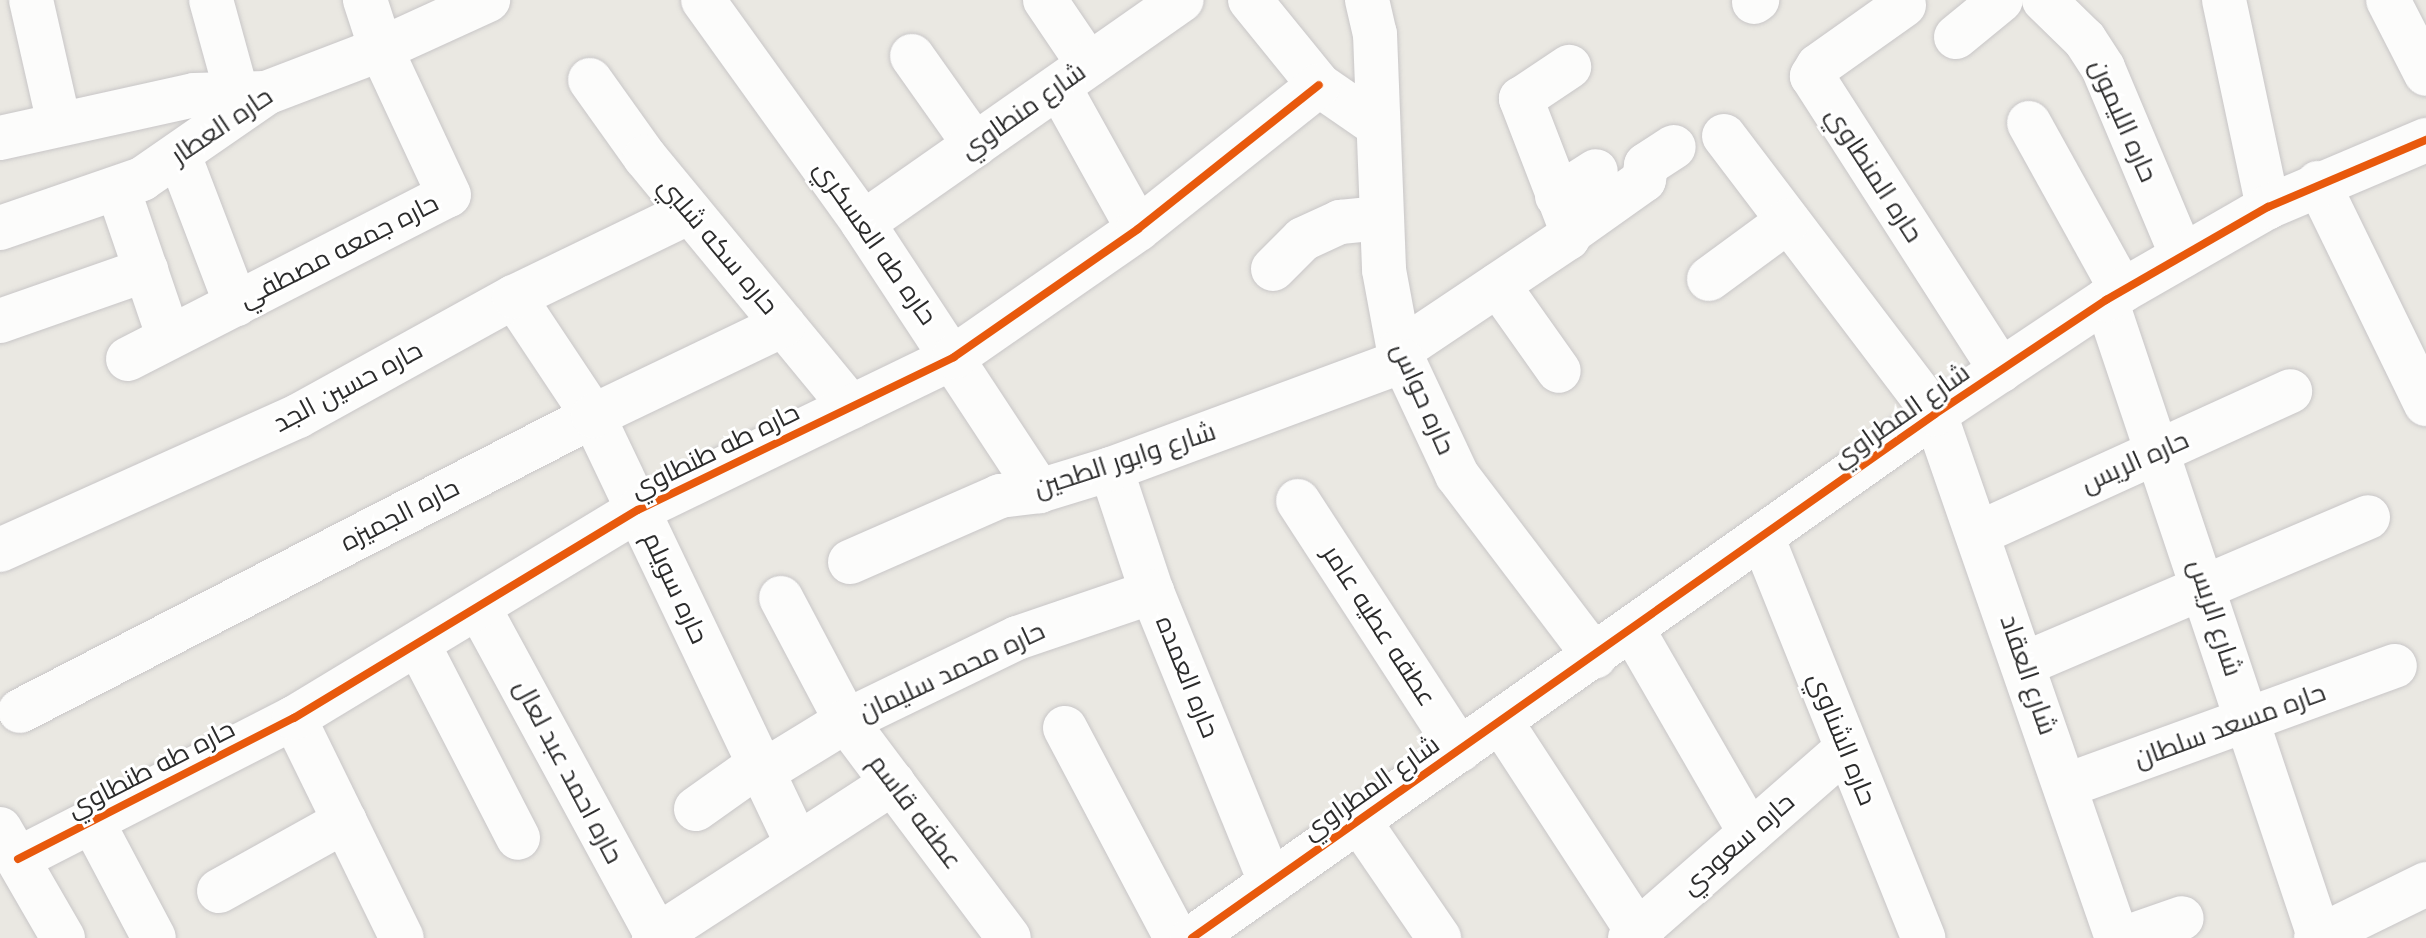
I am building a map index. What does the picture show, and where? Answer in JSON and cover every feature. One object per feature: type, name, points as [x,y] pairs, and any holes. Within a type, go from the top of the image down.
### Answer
[{"type":"street","points":[[31,0],[59,123]]},
{"type":"street","points":[[0,138],[59,123],[251,92],[211,0]]},
{"type":"street","points":[[365,0],[381,49]]},
{"type":"street","name":"حاره العطار","points":[[0,228],[118,189],[179,155],[251,92],[381,49],[488,0]]},
{"type":"street","points":[[1045,0],[1138,229]]},
{"type":"street","name":"شارع منطاوي","points":[[863,223],[1182,0]]},
{"type":"street","points":[[1250,0],[1319,85],[1377,125]]},
{"type":"street","name":"حاره حواس","points":[[1367,0],[1375,34],[1381,218],[1389,315],[1401,356],[1457,475],[1595,657]]},
{"type":"street","points":[[1956,37],[2001,0]]},
{"type":"street","name":"حاره الليمون","points":[[2044,0],[2085,40],[2103,68],[2182,256]]},
{"type":"street","points":[[2224,0],[2268,207]]},
{"type":"street","points":[[2388,0],[2426,74]]},
{"type":"street","name":"حاره المنطاوي","points":[[1904,5],[1818,66],[1812,76],[2001,370]]},
{"type":"street","name":"حاره طه العسكري","points":[[720,6],[954,357],[1039,491]]},
{"type":"street","name":"حاره جمعه مصطفي","points":[[128,359],[449,195],[381,49]]},
{"type":"street","points":[[912,56],[975,145]]},
{"type":"street","points":[[1564,214],[1521,99],[1569,67]]},
{"type":"street","name":"حاره سكه شلبي","points":[[590,80],[690,212],[851,407]]},
{"type":"street","name":"حاره طه طنطاوي","points":[[9,844],[92,821],[294,718],[638,510],[954,357],[1138,229],[1319,85]]},
{"type":"street","name":"شارع الريس","points":[[2029,123],[2114,296],[2159,451],[2318,937]]},
{"type":"street","name":"شارع العقاد","points":[[1724,136],[1935,414],[1979,533],[2117,938]]},
{"type":"street","name":"شارع المطراوي","points":[[1212,932],[1271,883],[1763,539],[1935,414],[2114,296],[2268,207],[2318,183],[2426,140]]},
{"type":"street","points":[[1564,214],[1644,180],[1646,165],[1674,147]]},
{"type":"street","points":[[179,155],[236,304]]},
{"type":"street","points":[[1564,214],[1596,171]]},
{"type":"street","points":[[2318,183],[2426,404]]},
{"type":"street","points":[[118,189],[169,338]]},
{"type":"street","name":"حاره حسين الجد","points":[[0,550],[298,416],[514,297],[690,212]]},
{"type":"street","name":"شارع وابور الطحين","points":[[850,562],[1000,496],[1039,491],[1111,469],[1401,356],[1498,285],[1564,214]]},
{"type":"street","points":[[1273,269],[1303,239],[1340,222],[1381,218]]},
{"type":"street","points":[[1709,279],[1788,221]]},
{"type":"street","points":[[0,321],[146,270]]},
{"type":"street","points":[[1498,285],[1559,371]]},
{"type":"street","name":"حاره سويلم","points":[[514,297],[593,416],[798,845]]},
{"type":"street","name":"حاره الجميزه","points":[[20,711],[593,416],[783,325]]},
{"type":"street","name":"حاره الريس","points":[[1979,533],[2290,391]]},
{"type":"street","name":"حاره العمده","points":[[1111,469],[1152,592],[1271,883]]},
{"type":"street","name":"عطفه عطيه عامر","points":[[1298,501],[1460,750]]},
{"type":"street","points":[[2024,664],[2368,517]]},
{"type":"street","name":"حاره الشناوي","points":[[1763,539],[1923,938]]},
{"type":"street","name":"حاره محمد سليمان","points":[[696,809],[846,721],[1017,638],[1152,592]]},
{"type":"street","name":"عطفه قاسم","points":[[781,598],[846,721],[1009,938]]},
{"type":"street","name":"حاره احمد عبد لعال","points":[[479,608],[655,937]]},
{"type":"street","points":[[1633,630],[1750,833]]},
{"type":"street","points":[[418,644],[518,838]]},
{"type":"street","name":"حاره مسعد سلطان","points":[[2065,786],[2395,666]]},
{"type":"street","points":[[294,718],[402,938]]},
{"type":"street","points":[[1501,722],[1636,936]]},
{"type":"street","points":[[1065,728],[1176,938]]},
{"type":"street","name":"حاره سعودي","points":[[1636,936],[1846,749]]},
{"type":"street","points":[[655,937],[893,783]]},
{"type":"street","points":[[92,821],[154,938]]},
{"type":"street","points":[[219,891],[345,821]]},
{"type":"street","points":[[1359,821],[1439,938]]},
{"type":"street","points":[[9,844],[63,938]]},
{"type":"street","points":[[2318,937],[2426,884]]},
{"type":"street","points":[[2125,938],[2182,918]]},
{"type":"cycle path","points":[[18,859],[294,718],[638,510],[954,357],[1138,229],[1319,85]]},
{"type":"cycle path","points":[[1192,938],[1935,414],[2106,300],[2268,207],[2426,140]]}]
